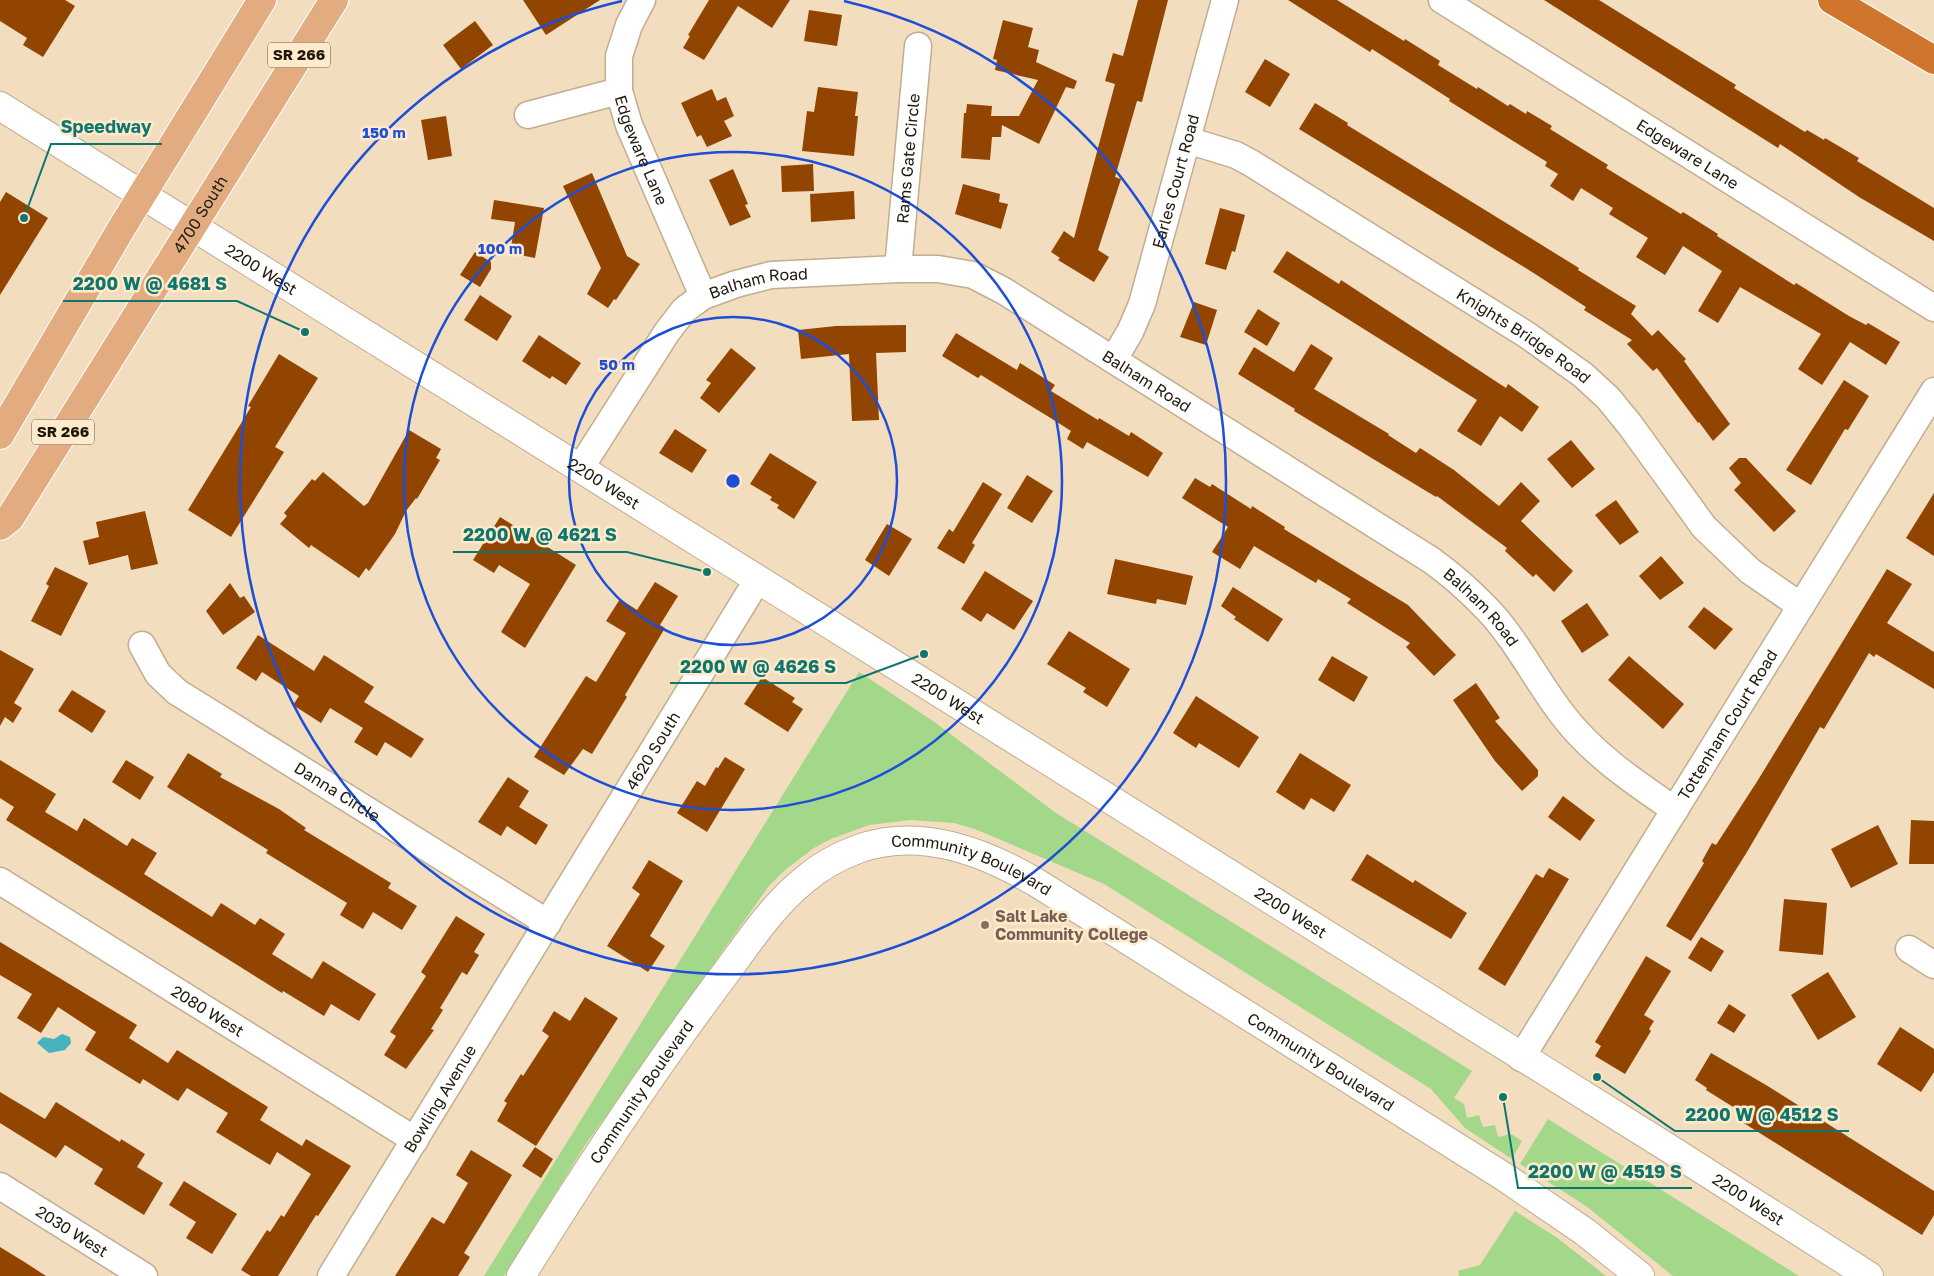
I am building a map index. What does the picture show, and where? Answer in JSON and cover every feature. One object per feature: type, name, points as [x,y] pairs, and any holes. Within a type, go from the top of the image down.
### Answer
[{"type":"highway","points":[[1832,0],[1934,60]]},
{"type":"main road","name":"SR 266","points":[[0,436],[141,196],[262,0]]},
{"type":"main road","name":"4700 South","points":[[0,526],[10,518],[334,0]]},
{"type":"street","name":"Edgeware Lane","points":[[642,0],[629,26],[620,56],[619,92],[629,126],[703,296]]},
{"type":"street","name":"Earles Court Road","points":[[1114,360],[1130,332],[1142,304],[1225,0]]},
{"type":"street","name":"Edgeware Lane","points":[[1442,0],[1934,308]]},
{"type":"street","name":"Rams Gate Circle","points":[[898,269],[918,46]]},
{"type":"street","points":[[528,115],[619,92]]},
{"type":"street","name":"2200 West","points":[[0,106],[141,196],[581,467],[1521,1058],[1662,1144],[1869,1276]]},
{"type":"street","name":"Knights Bridge Road","points":[[1187,140],[1236,155],[1251,163],[1527,335],[1569,364],[1608,398],[1630,425],[1704,527],[1750,571],[1801,606]]},
{"type":"street","name":"Balham Road","points":[[581,467],[667,332],[684,310],[703,296],[736,284],[770,276],[898,269],[938,269],[973,275],[1004,291],[1404,542],[1456,579],[1489,611],[1562,714],[1584,739],[1622,773],[1674,810]]},
{"type":"street","name":"Tottenham Court Road","points":[[1521,1058],[1934,391]]},
{"type":"street","name":"4620 South","points":[[548,923],[758,579]]},
{"type":"street","name":"Danna Circle","points":[[142,644],[158,674],[177,692],[548,923]]},
{"type":"street","name":"Community Boulevard","points":[[520,1276],[599,1152],[690,1021],[774,909],[803,880],[837,858],[880,843],[924,840],[958,847],[991,858],[1029,878],[1506,1178],[1585,1232],[1640,1276]]},
{"type":"street","name":"2080 West","points":[[0,881],[415,1140]]},
{"type":"street","name":"Bowling Avenue","points":[[331,1276],[548,923]]},
{"type":"street","points":[[1909,949],[1934,965]]},
{"type":"street","name":"2030 West","points":[[0,1186],[144,1276]]},
{"type":"green space","points":[[859,672],[933,721],[1056,813],[1472,1071],[1454,1098],[1464,1104],[1467,1118],[1479,1115],[1483,1127],[1495,1125],[1498,1137],[1511,1134],[1522,1141],[1512,1159],[1465,1128],[1431,1089],[1104,884],[975,829],[954,823],[910,820],[869,825],[831,839],[814,848],[785,870],[768,887],[584,1147],[504,1276],[484,1276]]},
{"type":"green space","points":[[1548,1119],[1799,1276],[1673,1276],[1586,1206],[1520,1164]]},
{"type":"green space","points":[[1515,1211],[1556,1237],[1606,1276],[1459,1276],[1458,1271],[1480,1265]]},
{"type":"water","points":[[62,1034],[70,1037],[71,1043],[65,1050],[49,1053],[37,1043],[43,1037],[54,1039]]},
{"type":"building","points":[[0,0],[65,0],[75,6],[43,57],[23,45],[27,38],[0,21]]},
{"type":"building","points":[[523,0],[600,0],[546,35]]},
{"type":"building","points":[[709,0],[790,0],[772,28],[738,6],[704,60],[683,48],[690,36],[688,35]]},
{"type":"building","points":[[1138,0],[1168,0],[1142,102],[1137,101],[1115,177],[1121,179],[1098,250],[1109,257],[1094,282],[1058,260],[1060,258],[1051,252],[1064,231],[1074,238],[1115,84],[1105,81],[1113,53],[1123,56]]},
{"type":"building","points":[[1288,0],[1337,0],[1440,61],[1438,65],[1477,89],[1478,87],[1508,106],[1510,104],[1526,114],[1527,111],[1552,126],[1550,129],[1608,165],[1606,168],[1681,214],[1683,212],[1794,285],[1796,283],[1849,316],[1866,325],[1868,323],[1900,342],[1886,365],[1850,342],[1822,385],[1798,369],[1821,334],[1740,287],[1718,323],[1698,311],[1722,271],[1683,246],[1665,275],[1636,257],[1648,238],[1609,214],[1613,208],[1581,188],[1573,201],[1550,186],[1558,174],[1545,166],[1547,162],[1449,101],[1450,99],[1372,49],[1370,52]]},
{"type":"building","points":[[1544,0],[1599,0],[1736,85],[1734,88],[1805,132],[1807,130],[1824,140],[1825,138],[1859,158],[1857,161],[1934,208],[1934,241],[1859,197],[1780,144],[1778,148]]},
{"type":"building","points":[[809,10],[842,15],[837,46],[804,41]]},
{"type":"building","points":[[1003,20],[1033,28],[1028,47],[1039,50],[1036,62],[1077,81],[1074,89],[1066,87],[1039,144],[1002,125],[1001,137],[992,137],[990,160],[961,158],[964,113],[966,113],[967,104],[992,106],[991,116],[1019,116],[1038,80],[995,70],[997,60],[993,59]]},
{"type":"building","points":[[475,21],[493,45],[461,69],[443,45]]},
{"type":"building","points":[[1265,59],[1290,74],[1270,107],[1245,92]]},
{"type":"building","points":[[818,87],[858,92],[854,156],[802,151],[807,111],[814,112]]},
{"type":"building","points":[[712,89],[717,101],[726,97],[734,116],[724,121],[732,136],[707,147],[701,135],[697,137],[681,103]]},
{"type":"building","points":[[1315,103],[1348,123],[1347,125],[1579,268],[1578,270],[1636,306],[1631,314],[1652,336],[1658,330],[1686,359],[1684,361],[1730,424],[1713,441],[1657,368],[1653,371],[1627,344],[1632,340],[1584,310],[1586,307],[1532,272],[1299,129]]},
{"type":"building","points":[[446,116],[452,156],[428,160],[421,120]]},
{"type":"building","points":[[813,164],[814,191],[782,192],[781,166]]},
{"type":"building","points":[[733,169],[748,204],[745,205],[751,217],[730,226],[709,180]]},
{"type":"building","points":[[592,173],[627,256],[640,264],[616,300],[614,299],[608,308],[587,294],[601,268],[563,186]]},
{"type":"building","points":[[963,184],[1000,194],[999,202],[1008,204],[1001,229],[955,214]]},
{"type":"building","points":[[854,191],[855,219],[811,222],[810,194]]},
{"type":"building","points":[[6,192],[48,218],[0,295],[0,202]]},
{"type":"building","points":[[494,200],[544,208],[535,258],[510,253],[515,222],[491,219]]},
{"type":"building","points":[[1220,208],[1245,215],[1235,252],[1232,251],[1226,270],[1205,264]]},
{"type":"building","points":[[1287,251],[1339,284],[1341,280],[1506,388],[1508,384],[1539,407],[1522,432],[1500,416],[1481,446],[1457,431],[1477,400],[1273,272]]},
{"type":"building","points":[[475,252],[491,262],[491,269],[480,287],[460,275]]},
{"type":"building","points":[[480,295],[512,316],[497,341],[464,320]]},
{"type":"building","points":[[1194,302],[1217,310],[1206,345],[1180,337]]},
{"type":"building","points":[[1258,309],[1280,323],[1267,346],[1244,332]]},
{"type":"building","points":[[906,325],[906,352],[876,353],[879,420],[852,421],[849,354],[801,359],[798,330],[836,326]]},
{"type":"building","points":[[956,333],[1017,370],[1020,363],[1055,385],[1051,391],[1098,420],[1099,418],[1129,436],[1131,432],[1163,453],[1148,477],[1087,442],[1083,449],[1067,439],[1071,431],[981,375],[978,378],[942,356]]},
{"type":"building","points":[[539,335],[581,363],[566,385],[552,376],[550,379],[522,361]]},
{"type":"building","points":[[1311,344],[1333,358],[1314,389],[1389,434],[1416,453],[1420,448],[1454,470],[1499,506],[1521,482],[1540,501],[1521,521],[1573,571],[1554,592],[1536,574],[1533,577],[1505,551],[1507,548],[1437,496],[1294,411],[1295,409],[1238,374],[1254,347],[1294,372]]},
{"type":"building","points":[[731,348],[756,368],[719,413],[700,398],[711,383],[706,380]]},
{"type":"building","points":[[279,354],[318,378],[275,447],[284,452],[231,537],[188,510],[251,407],[248,406]]},
{"type":"building","points":[[1844,380],[1869,396],[1848,430],[1845,429],[1811,485],[1786,470]]},
{"type":"building","points":[[675,429],[707,450],[692,473],[659,453]]},
{"type":"building","points":[[409,430],[441,449],[436,458],[440,460],[417,499],[406,511],[395,534],[369,571],[366,568],[359,578],[311,545],[309,548],[280,524],[287,516],[284,513],[312,479],[315,481],[323,472],[364,506],[368,503]]},
{"type":"building","points":[[1571,440],[1595,469],[1572,488],[1547,459]]},
{"type":"building","points":[[770,453],[817,482],[794,519],[777,508],[779,505],[770,500],[772,497],[750,484]]},
{"type":"building","points":[[1739,458],[1746,458],[1796,511],[1774,532],[1734,490],[1741,483],[1729,468]]},
{"type":"building","points":[[1027,475],[1053,491],[1032,523],[1007,508]]},
{"type":"building","points":[[1195,478],[1210,487],[1212,484],[1251,509],[1252,506],[1285,527],[1284,529],[1408,605],[1456,655],[1434,676],[1406,647],[1410,643],[1347,603],[1351,599],[1318,579],[1316,583],[1254,546],[1240,569],[1212,552],[1228,527],[1182,498]]},
{"type":"building","points":[[983,482],[1002,494],[972,543],[975,545],[964,564],[937,548],[949,529],[953,532]]},
{"type":"building","points":[[1934,493],[1934,556],[1906,538]]},
{"type":"building","points":[[1616,500],[1639,532],[1620,545],[1595,515]]},
{"type":"building","points":[[145,511],[158,564],[131,570],[128,555],[89,565],[83,541],[99,537],[96,522]]},
{"type":"building","points":[[500,517],[576,565],[525,648],[501,632],[530,584],[499,565],[494,573],[473,560]]},
{"type":"building","points":[[887,524],[912,539],[889,576],[865,560]]},
{"type":"building","points":[[1661,556],[1684,583],[1660,600],[1639,576]]},
{"type":"building","points":[[1115,559],[1193,576],[1186,605],[1157,599],[1156,604],[1107,594]]},
{"type":"building","points":[[55,567],[88,583],[61,636],[31,621],[49,586],[46,584]]},
{"type":"building","points":[[1887,569],[1912,584],[1887,623],[1934,652],[1934,689],[1876,654],[1874,657],[1869,653],[1824,729],[1820,727],[1747,852],[1691,941],[1666,926],[1704,863],[1702,861],[1712,843],[1716,845],[1758,780]]},
{"type":"building","points":[[985,571],[1033,601],[1014,630],[987,613],[981,622],[961,609]]},
{"type":"building","points":[[655,582],[678,596],[660,625],[665,628],[625,695],[627,697],[592,754],[583,749],[564,775],[534,757],[586,676],[596,682],[626,633],[606,621],[620,599],[637,610]]},
{"type":"building","points":[[230,583],[240,598],[244,596],[255,612],[223,635],[206,611]]},
{"type":"building","points":[[1233,587],[1283,619],[1268,642],[1234,619],[1236,617],[1221,606]]},
{"type":"building","points":[[1587,603],[1609,635],[1582,653],[1561,621]]},
{"type":"building","points":[[1704,607],[1733,629],[1715,650],[1688,627]]},
{"type":"building","points":[[1069,631],[1130,669],[1107,707],[1083,692],[1086,688],[1047,664]]},
{"type":"building","points":[[258,635],[314,671],[324,655],[374,687],[364,702],[424,739],[411,758],[385,742],[377,756],[354,742],[363,728],[330,708],[321,723],[293,705],[299,696],[262,672],[256,681],[236,668]]},
{"type":"building","points":[[0,650],[34,669],[14,703],[22,708],[13,723],[5,717],[0,726]]},
{"type":"building","points":[[1332,656],[1368,677],[1354,702],[1318,680]]},
{"type":"building","points":[[1629,656],[1684,704],[1663,729],[1608,680]]},
{"type":"building","points":[[762,677],[795,698],[792,702],[803,709],[788,732],[744,704]]},
{"type":"building","points":[[1476,683],[1500,718],[1495,721],[1538,770],[1538,776],[1522,791],[1495,761],[1453,700]]},
{"type":"building","points":[[72,690],[106,711],[92,733],[58,711]]},
{"type":"building","points":[[1196,696],[1259,737],[1239,768],[1199,743],[1196,748],[1173,733]]},
{"type":"building","points":[[188,753],[222,774],[220,777],[279,809],[306,828],[304,830],[391,883],[388,888],[417,906],[402,930],[373,912],[363,929],[340,915],[347,903],[266,853],[268,850],[167,787]]},
{"type":"building","points":[[1300,753],[1351,785],[1334,812],[1311,798],[1304,810],[1276,792]]},
{"type":"building","points":[[725,757],[745,769],[707,832],[677,813],[697,781],[705,786],[716,767],[718,768]]},
{"type":"building","points":[[0,760],[56,794],[45,812],[77,831],[84,818],[127,846],[132,838],[157,853],[144,874],[212,917],[221,903],[255,925],[260,918],[285,934],[272,954],[312,979],[323,961],[376,994],[359,1021],[331,1004],[324,1016],[283,991],[282,993],[6,820],[14,807],[0,798]]},
{"type":"building","points":[[126,760],[154,777],[140,800],[112,782]]},
{"type":"building","points":[[508,777],[529,791],[519,807],[548,825],[536,845],[507,826],[501,836],[478,822]]},
{"type":"building","points":[[1563,796],[1595,820],[1580,841],[1548,817]]},
{"type":"building","points":[[1911,820],[1934,821],[1934,864],[1909,864]]},
{"type":"building","points":[[1878,825],[1898,864],[1851,888],[1831,849]]},
{"type":"building","points":[[1367,854],[1413,883],[1415,880],[1467,913],[1451,939],[1351,880]]},
{"type":"building","points":[[649,860],[683,881],[650,936],[665,946],[648,972],[607,946],[640,894],[632,888]]},
{"type":"building","points":[[1549,868],[1569,879],[1505,986],[1478,969],[1536,874],[1543,878]]},
{"type":"building","points":[[1784,899],[1827,903],[1823,955],[1779,951]]},
{"type":"building","points":[[456,916],[485,934],[474,952],[479,955],[467,975],[462,972],[440,1008],[443,1010],[431,1029],[434,1030],[406,1069],[384,1055],[396,1036],[390,1032],[426,976],[421,972]]},
{"type":"building","points":[[1701,937],[1724,951],[1711,972],[1688,958]]},
{"type":"building","points":[[0,942],[137,1025],[129,1038],[168,1063],[177,1050],[268,1107],[260,1120],[302,1146],[306,1139],[351,1166],[318,1216],[316,1215],[278,1276],[251,1276],[241,1270],[267,1230],[270,1232],[281,1215],[284,1217],[311,1174],[277,1152],[270,1165],[216,1132],[228,1113],[187,1088],[178,1101],[143,1079],[140,1084],[85,1050],[96,1032],[58,1007],[41,1033],[17,1018],[32,994],[0,975]]},
{"type":"building","points":[[1646,956],[1671,971],[1644,1015],[1654,1021],[1649,1029],[1651,1031],[1625,1074],[1595,1056],[1601,1046],[1595,1042]]},
{"type":"building","points":[[1828,972],[1856,1017],[1818,1040],[1791,995]]},
{"type":"building","points":[[585,997],[618,1018],[536,1146],[497,1121],[507,1103],[504,1101],[549,1036],[542,1031],[554,1011],[570,1021]]},
{"type":"building","points":[[1729,1004],[1746,1015],[1734,1033],[1717,1023]]},
{"type":"building","points":[[1900,1027],[1934,1049],[1934,1072],[1921,1092],[1877,1064]]},
{"type":"building","points":[[1711,1053],[1766,1085],[1934,1191],[1934,1215],[1922,1235],[1742,1122],[1746,1115],[1706,1090],[1707,1088],[1695,1080]]},
{"type":"building","points":[[0,1092],[45,1119],[56,1102],[120,1142],[121,1139],[145,1154],[137,1167],[163,1183],[144,1215],[94,1184],[103,1169],[65,1145],[56,1158],[0,1123]]},
{"type":"building","points":[[535,1147],[553,1159],[541,1178],[522,1166]]},
{"type":"building","points":[[471,1150],[512,1175],[464,1253],[470,1257],[458,1276],[395,1276],[432,1217],[444,1224],[468,1183],[456,1175]]},
{"type":"building","points":[[184,1181],[237,1214],[212,1254],[186,1238],[196,1222],[169,1205]]},
{"type":"building","points":[[0,1247],[26,1263],[46,1276],[0,1276]]},
{"type":"place","name":"Speedway","points":[[24,218]]},
{"type":"place","name":"2200 W @ 4681 S","points":[[305,332]]},
{"type":"place","name":"2200 W @ 4621 S","points":[[707,572]]},
{"type":"place","name":"2200 W @ 4626 S","points":[[924,654]]},
{"type":"place","name":"Salt Lake Community College","points":[[985,925]]},
{"type":"place","name":"2200 W @ 4512 S","points":[[1597,1077]]},
{"type":"place","name":"2200 W @ 4519 S","points":[[1503,1097]]}]
